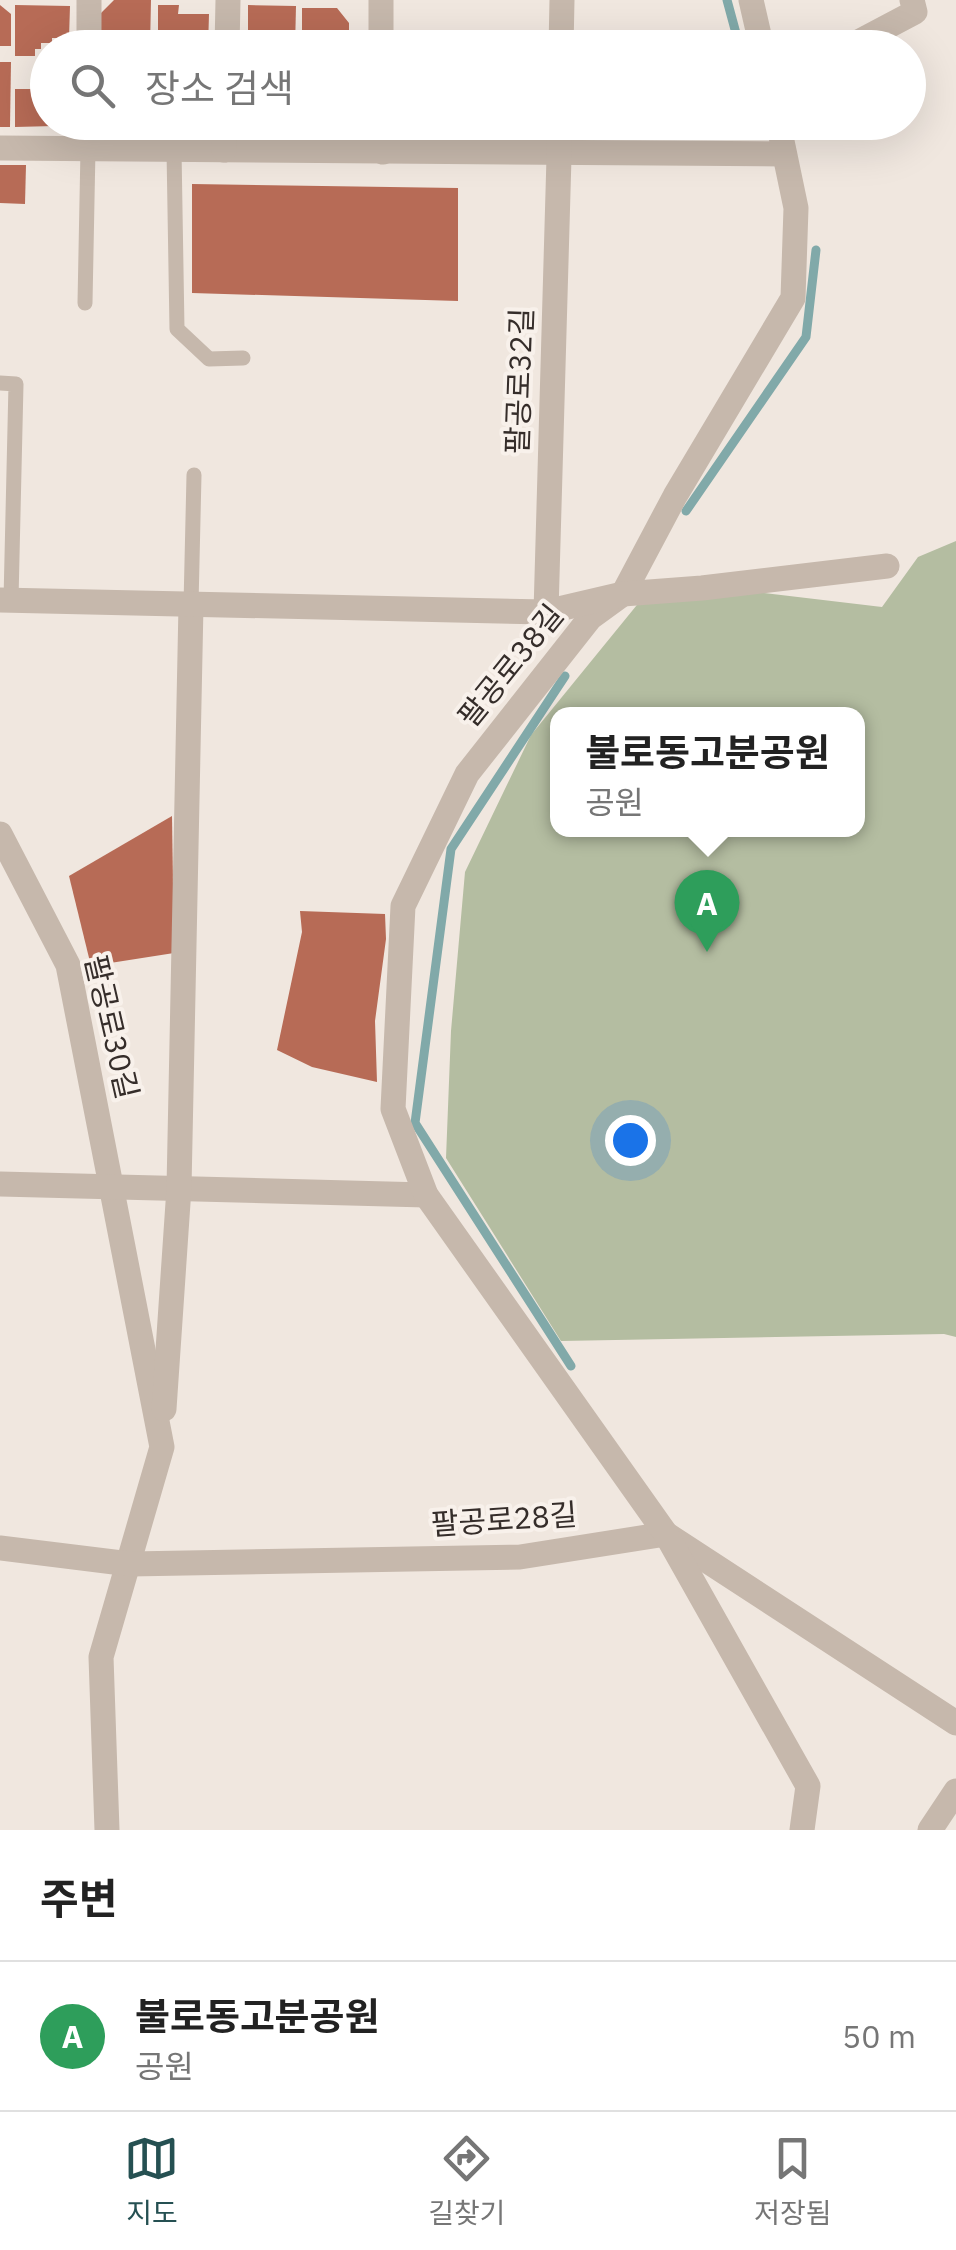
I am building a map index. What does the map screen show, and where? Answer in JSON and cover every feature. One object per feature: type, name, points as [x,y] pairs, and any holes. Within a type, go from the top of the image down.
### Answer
[{"type":"street","points":[[89,30],[90,0]]},
{"type":"street","points":[[227,30],[228,0]]},
{"type":"street","points":[[380,0],[381,30]]},
{"type":"street","points":[[561,30],[562,0]]},
{"type":"street","points":[[751,0],[758,30]]},
{"type":"street","points":[[881,30],[915,12],[912,0]]},
{"type":"street","points":[[88,140],[88,149]]},
{"type":"street","points":[[224,140],[224,150]]},
{"type":"street","points":[[383,140],[383,152]]},
{"type":"street","name":"팔공로32길","points":[[546,612],[560,140]]},
{"type":"street","name":"팔공로38길","points":[[781,140],[796,208],[793,298],[675,496],[624,594],[590,618],[467,774],[403,906],[393,1109],[426,1195],[666,1534],[808,1786],[802,1830]]},
{"type":"street","points":[[0,148],[784,154]]},
{"type":"street","points":[[6,600],[546,612],[624,594],[888,566]]},
{"type":"street","name":"팔공로30길","points":[[107,1830],[101,1657],[162,1447],[179,1188],[190,604]]},
{"type":"street","name":"팔공로30길","points":[[0,834],[68,965],[162,1447]]},
{"type":"street","points":[[0,1184],[426,1195]]},
{"type":"street","points":[[666,1534],[956,1724]]},
{"type":"street","name":"팔공로28길","points":[[0,1548],[130,1564],[520,1557],[666,1534]]},
{"type":"street","points":[[930,1830],[956,1791]]},
{"type":"lane","points":[[85,303],[88,149]]},
{"type":"lane","points":[[174,150],[177,330],[210,359],[243,358]]},
{"type":"lane","points":[[6,600],[8,383]]},
{"type":"lane","points":[[190,604],[194,474]]},
{"type":"green space","points":[[956,541],[956,1337],[944,1334],[561,1341],[446,1158],[451,1031],[465,872],[531,735],[550,712],[550,837],[865,837],[865,707],[554,707],[654,584],[882,607],[918,557]]},
{"type":"building","points":[[114,0],[151,0],[150,30],[101,30],[101,13]]},
{"type":"building","points":[[0,5],[11,14],[11,46],[0,46]]},
{"type":"building","points":[[15,5],[70,6],[69,30],[30,30],[30,56],[15,56]]},
{"type":"building","points":[[158,5],[179,5],[178,14],[209,14],[209,30],[158,30]]},
{"type":"building","points":[[248,5],[296,6],[295,30],[248,30]]},
{"type":"building","points":[[302,8],[337,8],[349,23],[349,30],[302,30]]},
{"type":"building","points":[[0,62],[11,62],[10,127],[0,127]]},
{"type":"building","points":[[15,89],[30,89],[30,127],[15,127]]},
{"type":"building","points":[[0,165],[26,165],[25,204],[0,203]]},
{"type":"building","points":[[192,184],[458,188],[458,301],[192,293]]},
{"type":"building","points":[[172,816],[174,953],[91,966],[69,876]]},
{"type":"building","points":[[300,911],[385,914],[386,939],[375,1021],[377,1082],[312,1067],[277,1050],[302,932]]},
{"type":"waterway","points":[[727,0],[735,30]]},
{"type":"waterway","points":[[686,511],[806,337],[816,250]]},
{"type":"waterway","points":[[565,676],[451,849],[415,1123],[571,1366]]},
{"type":"place","name":"불로동고분공원","points":[[707,952]]}]
